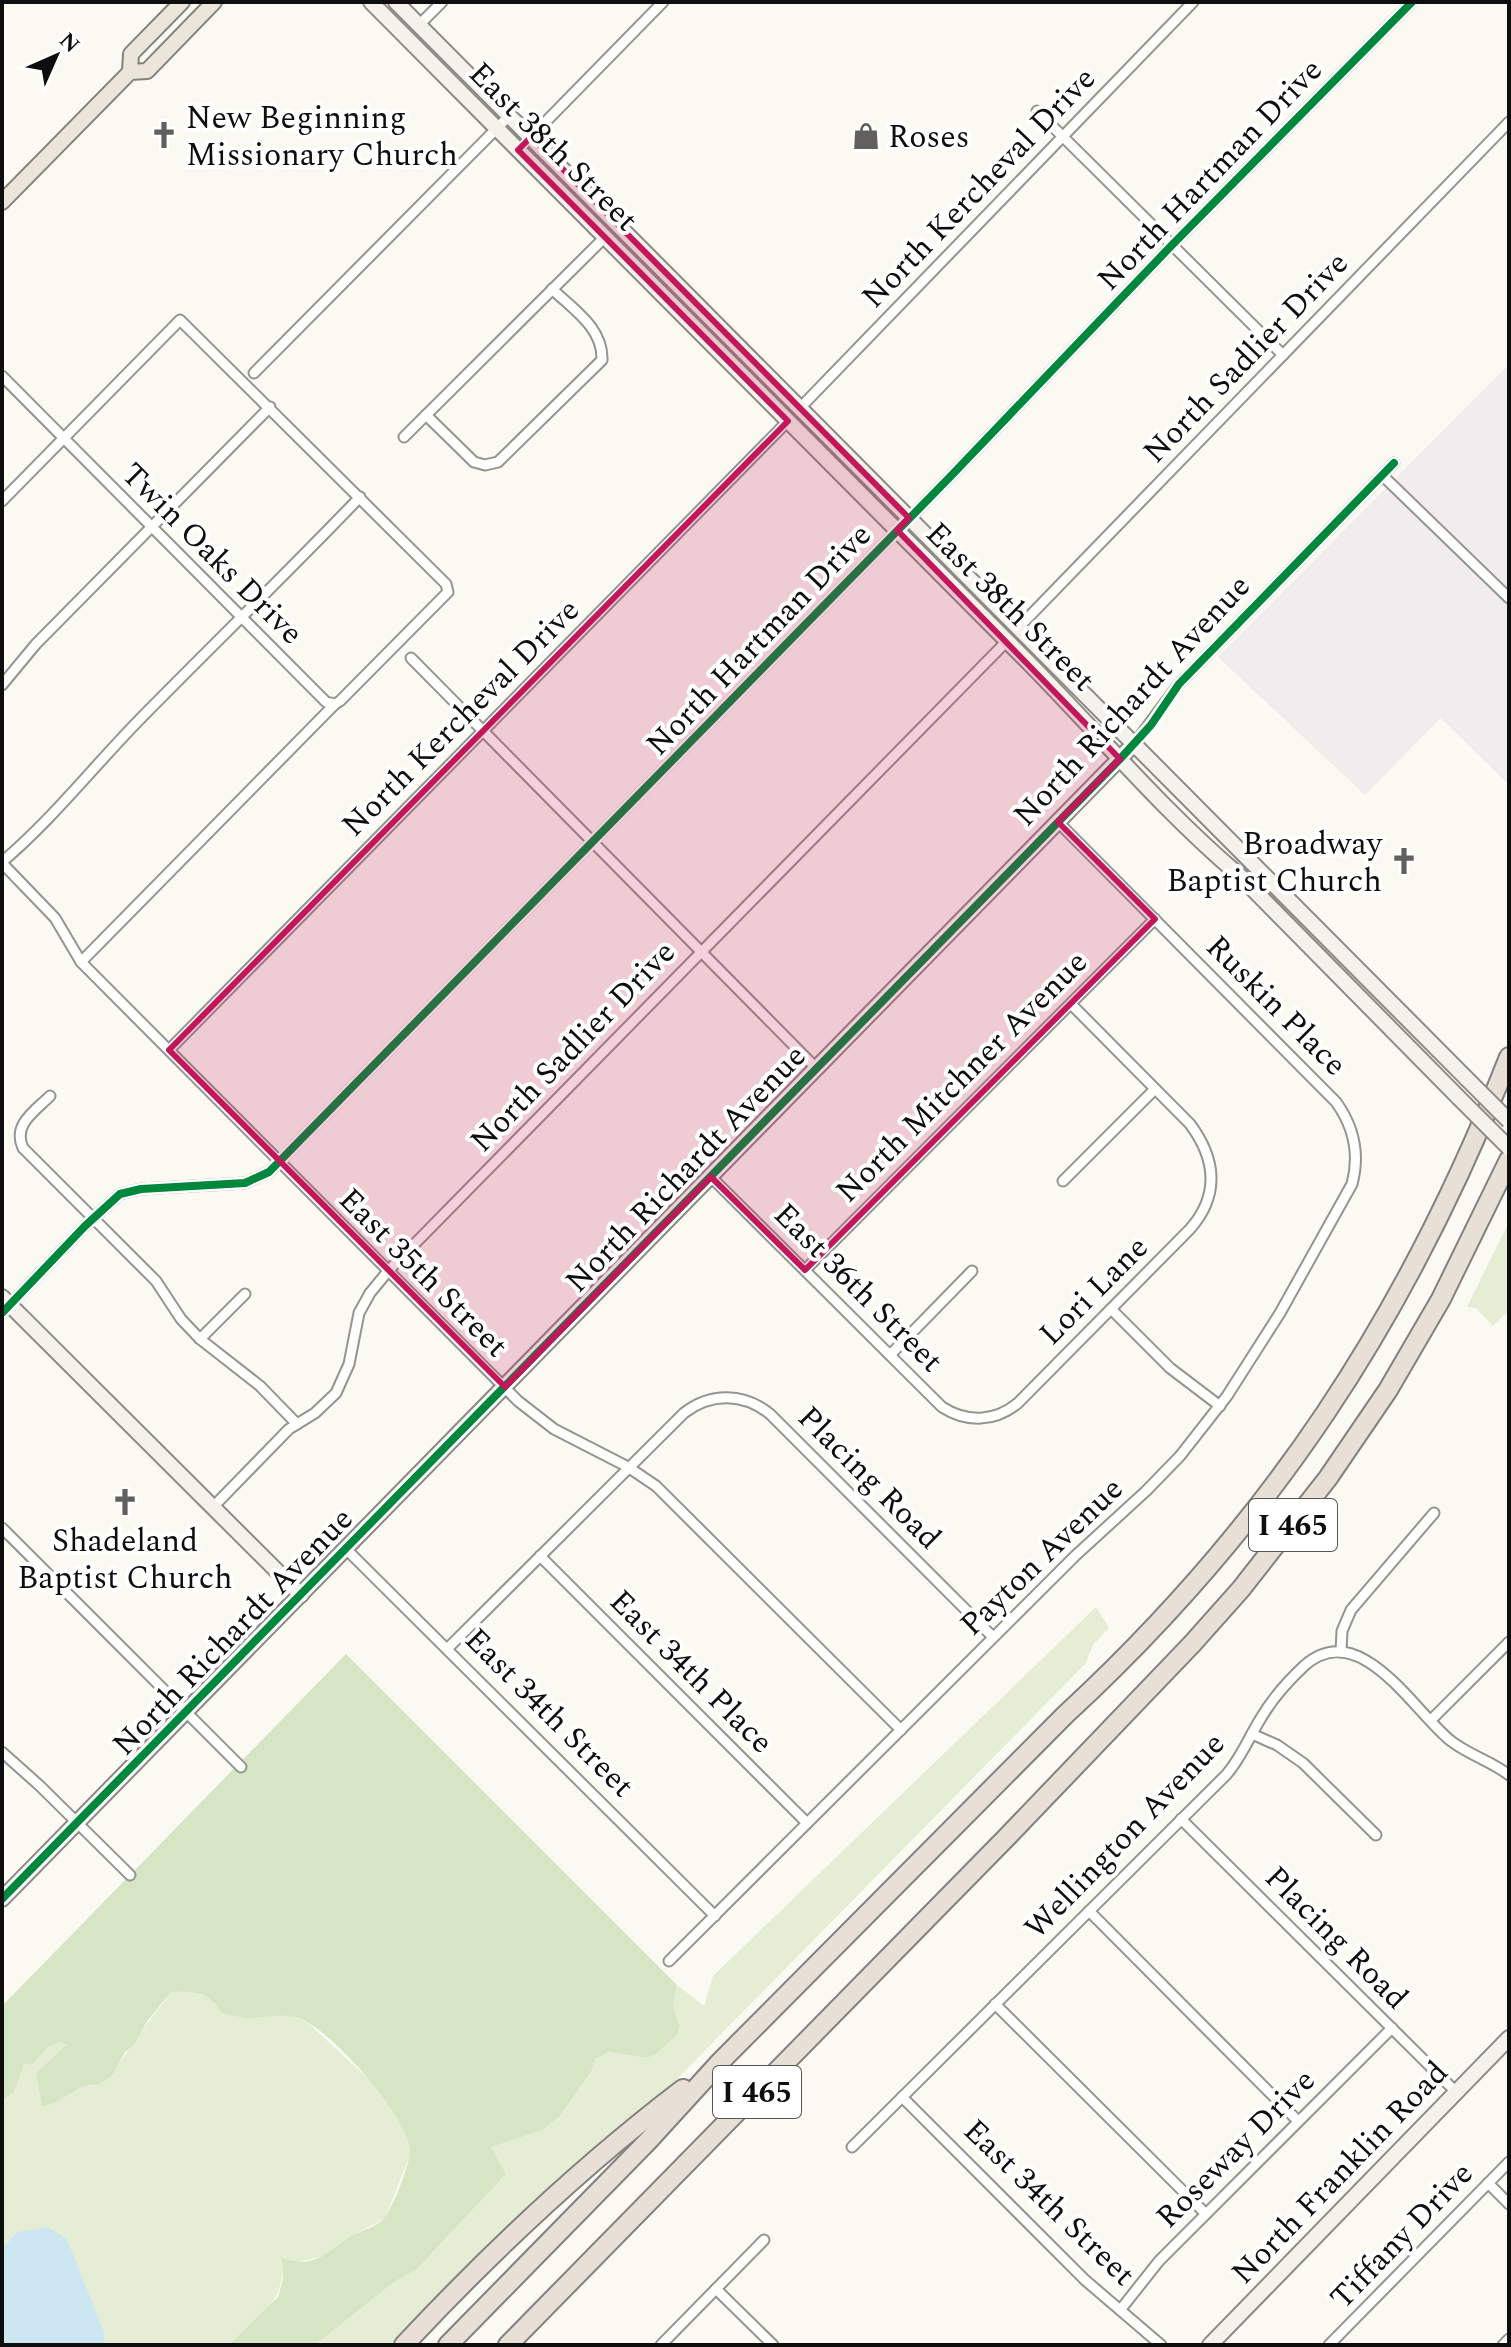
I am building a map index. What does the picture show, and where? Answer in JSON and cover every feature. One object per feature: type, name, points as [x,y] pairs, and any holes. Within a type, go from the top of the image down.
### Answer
[{"type":"highway","name":"I 465","points":[[448,2345],[648,2141],[721,2061],[1129,1654],[1195,1584],[1264,1500],[1326,1414],[1394,1305],[1443,1211],[1509,1057]]},
{"type":"highway","name":"I 465","points":[[508,2345],[1006,1838],[1185,1652],[1241,1589],[1321,1489],[1388,1390],[1441,1299],[1509,1160]]},
{"type":"highway","points":[[404,2345],[541,2207],[635,2126],[721,2061]]},
{"type":"main road","points":[[2,202],[130,72],[131,54],[182,2]]},
{"type":"main road","points":[[130,72],[147,71],[214,2]]},
{"type":"main road","name":"East 38th Street","points":[[371,2],[1509,1148]]},
{"type":"main road","name":"East 38th Street","points":[[396,2],[1509,1121]]},
{"type":"main road","name":"North Richardt Avenue","points":[[2,1899],[1135,743]]},
{"type":"main road","points":[[5,1305],[301,1595]]},
{"type":"main road","name":"North Franklin Road","points":[[1210,2345],[1509,2038]]},
{"type":"street","points":[[419,25],[442,2]]},
{"type":"street","points":[[518,150],[663,2]]},
{"type":"street","name":"North Kercheval Drive","points":[[800,408],[1193,2]]},
{"type":"street","name":"North Hartman Drive","points":[[5,1305],[112,1199],[132,1190],[245,1183],[263,1176],[1412,2]]},
{"type":"street","points":[[1037,111],[1283,355]]},
{"type":"street","points":[[254,373],[509,116]]},
{"type":"street","name":"North Sadlier Drive","points":[[1019,627],[1509,122]]},
{"type":"street","points":[[404,437],[605,237]]},
{"type":"street","points":[[426,415],[474,462],[485,465],[498,462],[602,360],[602,344],[595,331],[552,289]]},
{"type":"street","points":[[2,501],[180,320],[446,584],[448,592],[81,962]]},
{"type":"street","name":"Twin Oaks Drive","points":[[2,376],[326,702],[335,704]]},
{"type":"street","points":[[2,685],[36,644],[270,407]]},
{"type":"street","name":"North Kercheval Drive","points":[[169,1050],[788,421]]},
{"type":"street","name":"North Richardt Avenue","points":[[1135,743],[1179,684],[1394,463]]},
{"type":"street","points":[[1383,476],[1509,598]]},
{"type":"street","points":[[2,862],[360,497]]},
{"type":"street","name":"North Sadlier Drive","points":[[213,1507],[297,1424],[323,1407],[338,1390],[349,1364],[359,1313],[370,1293],[389,1270],[1007,641]]},
{"type":"street","points":[[411,658],[816,1068]]},
{"type":"street","name":"Ruskin Place","points":[[1058,822],[1336,1102],[1351,1128]]},
{"type":"street","name":"East 35th Street","points":[[2,862],[55,918],[81,962],[505,1387],[554,1429],[628,1467],[670,1499],[901,1730]]},
{"type":"street","name":"North Mitchner Avenue","points":[[805,1270],[1155,919]]},
{"type":"street","points":[[1063,1181],[1155,1089],[1071,1004]]},
{"type":"street","name":"Lori Lane","points":[[979,1419],[998,1415],[1015,1405],[1197,1222],[1207,1201],[1211,1171],[1208,1154],[1200,1137],[1155,1089]]},
{"type":"street","points":[[50,1096],[20,1129],[20,1142],[26,1151],[156,1281],[181,1319],[200,1339],[260,1386],[297,1424]]},
{"type":"street","name":"Payton Avenue","points":[[669,1961],[1075,1556],[1159,1479],[1220,1406],[1280,1313],[1346,1197],[1356,1161],[1351,1128]]},
{"type":"street","name":"East 36th Street","points":[[711,1177],[942,1407],[958,1416],[979,1419]]},
{"type":"street","points":[[890,1355],[972,1271]]},
{"type":"street","points":[[200,1339],[245,1294]]},
{"type":"street","points":[[1111,1309],[1170,1368],[1220,1406]]},
{"type":"street","name":"Placing Road","points":[[628,1467],[696,1405],[713,1399],[738,1398],[756,1404],[770,1414],[993,1637]]},
{"type":"street","points":[[447,1649],[628,1467]]},
{"type":"street","points":[[1434,1513],[1351,1610],[1343,1626],[1341,1652],[1357,1656],[1379,1668],[1461,1748],[1484,1758],[1509,1775]]},
{"type":"street","points":[[2,1528],[241,1767]]},
{"type":"street","name":"East 34th Street","points":[[346,1549],[715,1916]]},
{"type":"street","name":"East 34th Place","points":[[540,1556],[807,1823]]},
{"type":"street","points":[[1431,1720],[1509,1642]]},
{"type":"street","name":"Wellington Avenue","points":[[852,2147],[1232,1768],[1273,1699],[1305,1666],[1322,1656],[1341,1652]]},
{"type":"street","points":[[1252,1734],[1277,1745],[1303,1763],[1376,1835]]},
{"type":"street","points":[[2,1752],[130,1875]]},
{"type":"street","name":"Placing Road","points":[[1181,1819],[1456,2092]]},
{"type":"street","points":[[1089,1911],[1298,2121]]},
{"type":"street","points":[[995,2004],[1206,2214]]},
{"type":"street","name":"Roseway Drive","points":[[1121,2309],[1150,2271],[1392,2028]]},
{"type":"street","name":"East 34th Street","points":[[902,2097],[1085,2280],[1161,2345]]},
{"type":"street","name":"Tiffany Drive","points":[[1329,2345],[1509,2162]]},
{"type":"street","points":[[1488,2183],[1509,2204]]},
{"type":"street","points":[[661,2345],[764,2240]]},
{"type":"street","points":[[716,2289],[773,2345]]},
{"type":"street","points":[[1503,2345],[1509,2339]]},
{"type":"highlighted area","points":[[531,137],[909,518],[897,530],[1120,759],[1058,822],[1155,919],[805,1270],[711,1177],[505,1387],[169,1050],[788,421],[518,150]]},
{"type":"shaded area","points":[[1509,364],[1509,785],[1441,718],[1365,795],[1218,657]]},
{"type":"green space","points":[[1509,1222],[1509,1310],[1493,1326],[1476,1308],[1467,1307]]},
{"type":"green space","points":[[1096,1607],[1109,1628],[1093,1645],[1086,1663],[673,2083],[523,2212],[393,2345],[315,2345],[394,2282],[416,2270],[506,2174],[490,2147],[541,2130],[560,2116],[592,2070],[595,2059],[609,2052],[647,2058],[656,2054],[677,2035],[680,2025],[674,2005],[677,1985],[704,2006],[713,1976]]},
{"type":"green space","points":[[346,1654],[677,1985],[674,2005],[680,2025],[677,2035],[647,2058],[609,2052],[595,2059],[592,2070],[560,2116],[542,2130],[491,2147],[506,2174],[416,2270],[394,2282],[315,2345],[229,2345],[278,2297],[283,2279],[282,2258],[302,2262],[318,2258],[385,2217],[393,2204],[410,2154],[396,2116],[352,2060],[307,2022],[285,2016],[247,2018],[222,2013],[206,1996],[187,1992],[171,1992],[148,2020],[133,2046],[125,2052],[113,2075],[98,2085],[84,2087],[42,2106],[36,2073],[66,2045],[60,2042],[48,2047],[32,2065],[24,2064],[14,2092],[2,2101],[2,2006]]},
{"type":"green space","points":[[197,1991],[210,1997],[223,2013],[248,2018],[268,2014],[290,2016],[307,2022],[377,2087],[407,2133],[411,2153],[385,2218],[347,2239],[331,2254],[282,2266],[282,2279],[273,2301],[229,2345],[105,2345],[104,2332],[17,2232],[2,2249],[2,2101],[14,2092],[24,2064],[32,2065],[48,2047],[60,2042],[66,2045],[36,2073],[79,2089],[113,2075],[171,1992]]},
{"type":"water","points":[[48,2227],[67,2239],[104,2332],[105,2345],[2,2345],[2,2249],[17,2232]]},
{"type":"cycle path","points":[[2,1313],[120,1194],[141,1189],[245,1183],[269,1172],[1412,2]]},
{"type":"cycle path","points":[[2,1899],[1120,759],[1151,725],[1179,684],[1394,463]]},
{"type":"place","name":"New Beginning Missionary Church","points":[[164,135]]},
{"type":"place","name":"Roses","points":[[866,136]]},
{"type":"place","name":"Broadway Baptist Church","points":[[1404,861]]},
{"type":"place","name":"Shadeland Baptist Church","points":[[125,1502]]}]
